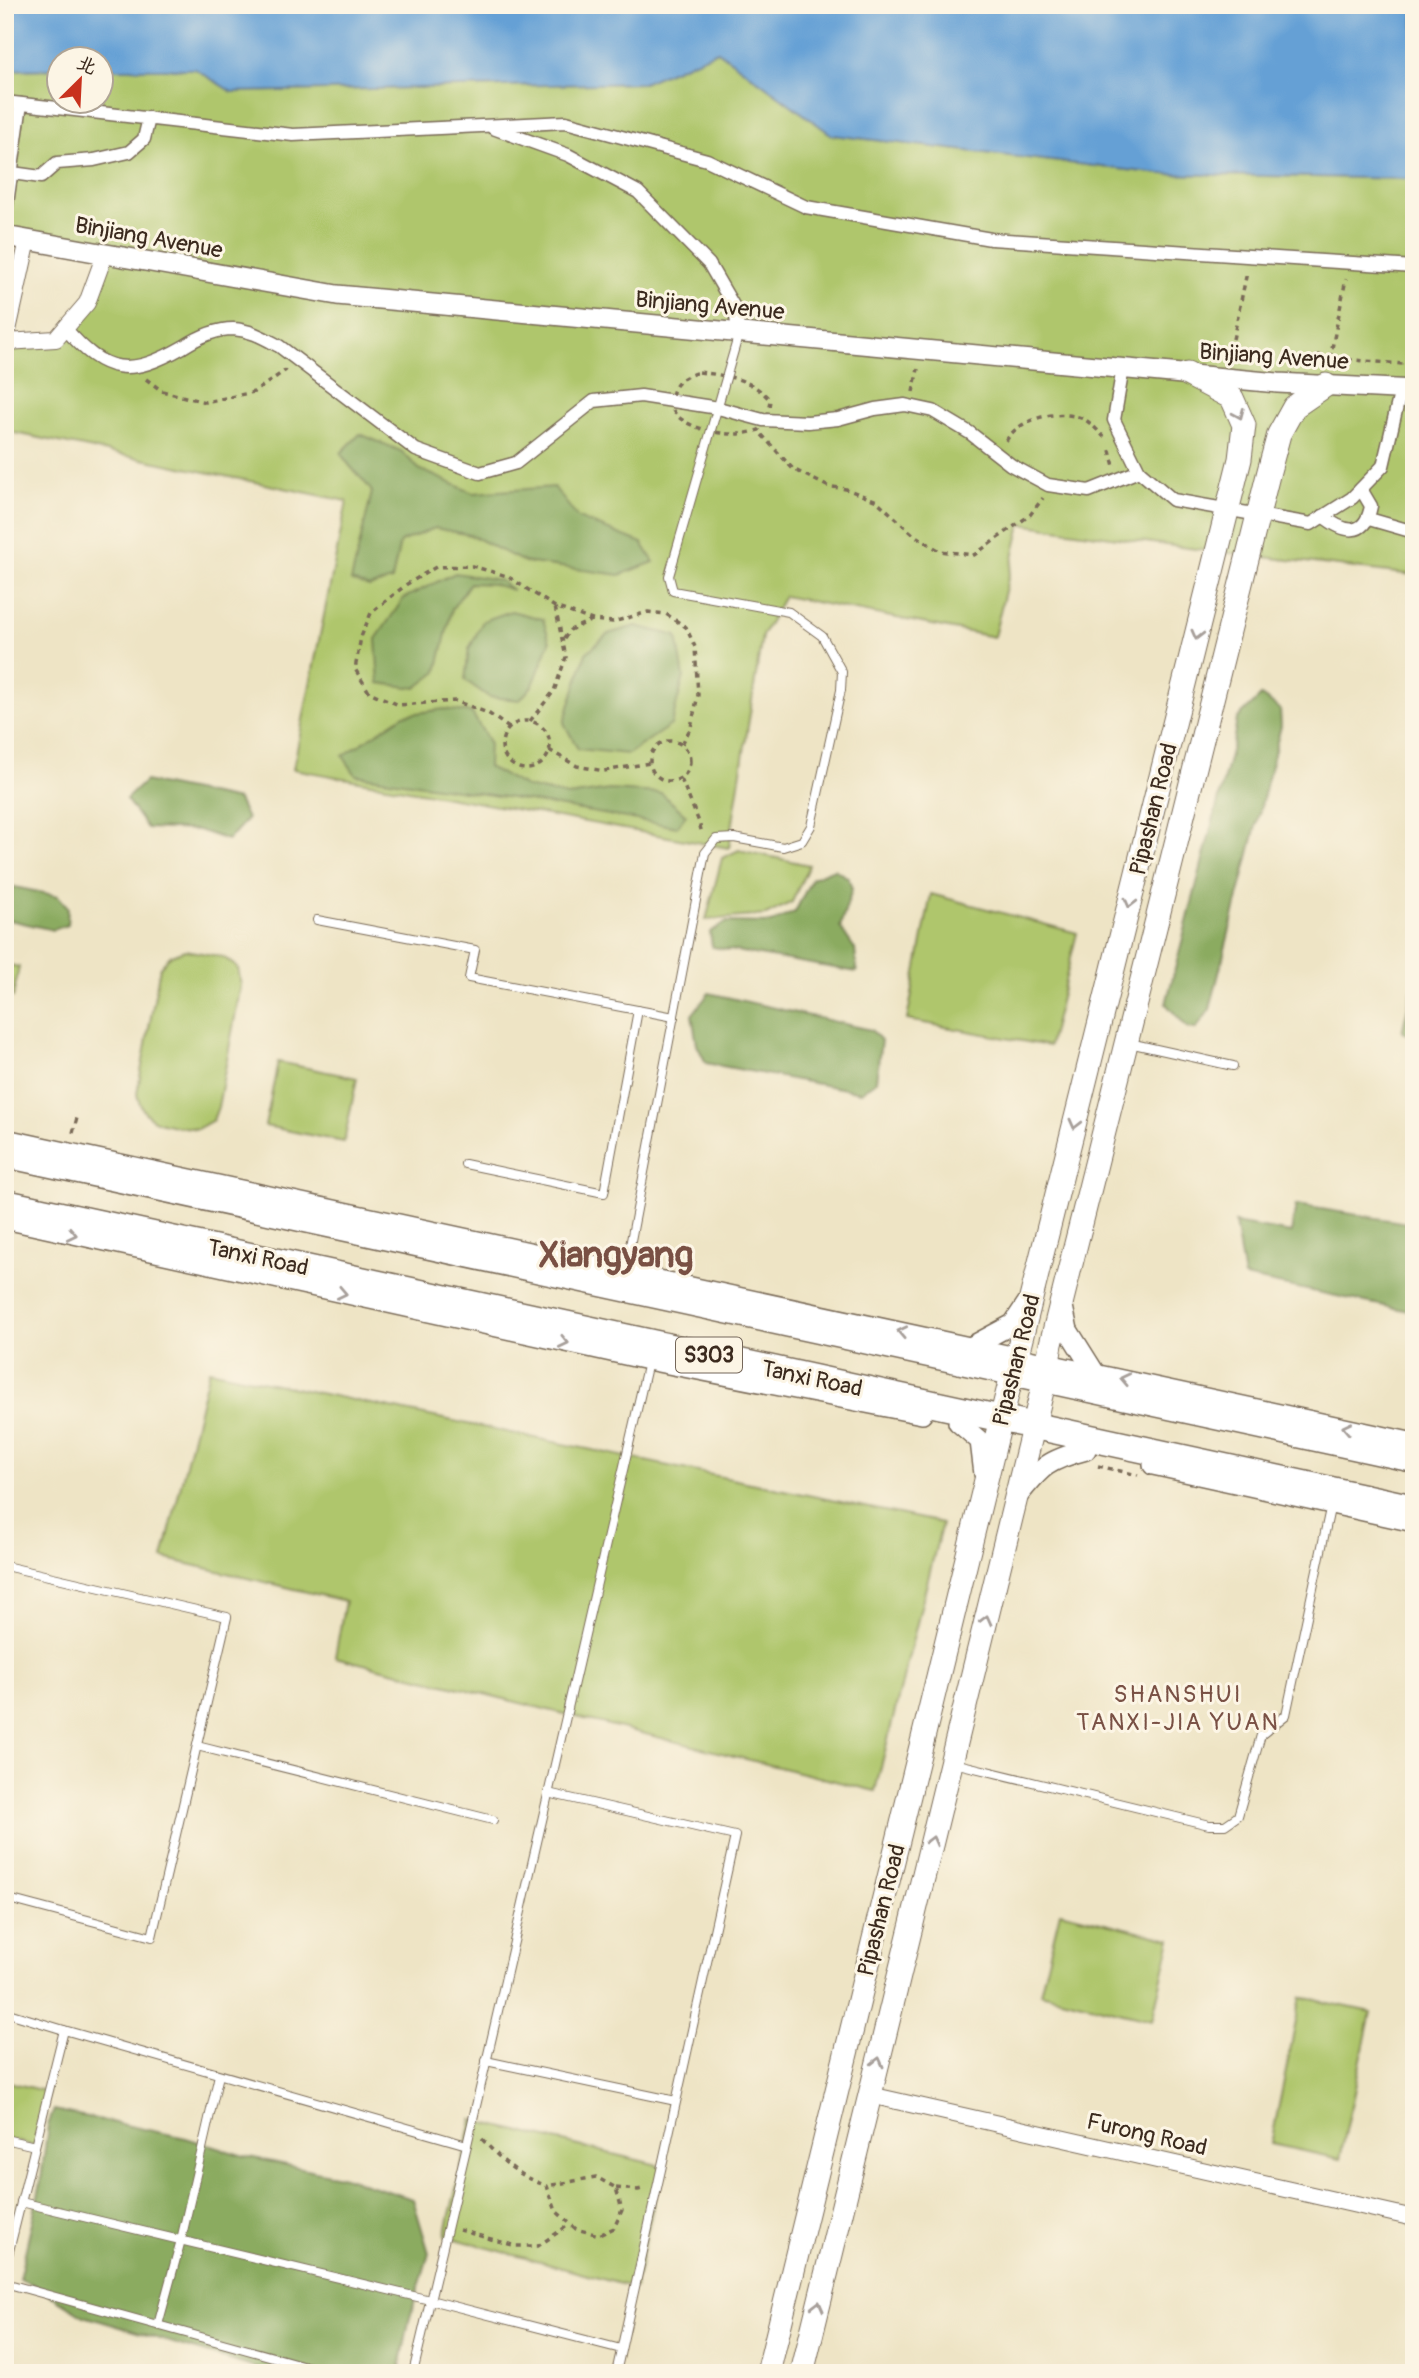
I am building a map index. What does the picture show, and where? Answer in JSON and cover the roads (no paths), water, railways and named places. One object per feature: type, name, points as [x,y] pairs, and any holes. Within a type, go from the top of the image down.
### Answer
[{"type":"main road","name":"Pipashan Road","points":[[768,2373],[984,1487],[1240,459],[1244,425],[1232,398],[1187,374]]},
{"type":"main road","name":"Pipashan Road","points":[[802,2373],[1062,1300],[1279,433],[1294,407],[1326,385]]},
{"type":"main road","name":"Tanxi Road","points":[[5,1154],[1015,1364],[1414,1460]]},
{"type":"main road","name":"Tanxi Road","points":[[5,1202],[650,1352],[1031,1432],[1414,1508]]},
{"type":"street","points":[[5,102],[293,135],[566,122],[707,160],[806,207],[991,239],[1414,267]]},
{"type":"street","points":[[5,218],[8,172],[21,104]]},
{"type":"street","points":[[8,172],[41,177],[57,163],[94,160],[129,152],[144,139],[149,118]]},
{"type":"street","points":[[486,126],[568,155],[638,192],[709,264],[734,307],[739,332]]},
{"type":"street","name":"Binjiang Avenue","points":[[5,236],[337,295],[1187,374],[1407,389]]},
{"type":"street","points":[[28,240],[6,343],[56,339],[87,303],[105,254]]},
{"type":"street","points":[[65,328],[81,347],[101,362],[135,368],[158,360],[202,336],[232,329],[257,334],[301,362],[416,450],[480,473],[516,463],[594,401],[641,396],[718,408],[763,421],[808,422],[838,419],[874,409],[905,405],[933,411],[1048,485],[1089,491],[1139,471]]},
{"type":"street","points":[[1123,368],[1114,420],[1139,471],[1173,500],[1311,524],[1352,498],[1383,466],[1407,389]]},
{"type":"street","points":[[1323,516],[1336,527],[1348,530],[1359,528],[1369,519],[1371,506],[1361,489]]},
{"type":"street","points":[[1369,519],[1414,532]]},
{"type":"street","points":[[5,1139],[623,1281],[972,1346],[1015,1364]]},
{"type":"street","points":[[5,1219],[650,1352],[958,1422],[1000,1425]]},
{"type":"street","points":[[972,1346],[1013,1324],[1032,1296]]},
{"type":"street","points":[[1062,1300],[1068,1330],[1095,1373]]},
{"type":"street","points":[[1046,1371],[1095,1373],[1414,1443]]},
{"type":"street","points":[[958,1422],[980,1441],[984,1460],[984,1487]]},
{"type":"street","points":[[1031,1432],[1086,1450],[1414,1522]]},
{"type":"street","points":[[1015,1499],[1038,1471],[1058,1457],[1086,1450]]},
{"type":"street","name":"Furong Road","points":[[870,2095],[1414,2218]]},
{"type":"lane","points":[[623,1281],[705,853],[716,839],[734,838],[783,847],[802,841],[811,826],[841,690],[842,671],[822,636],[789,612],[673,592],[669,576],[739,332]]},
{"type":"lane","points":[[317,920],[474,950],[469,978],[674,1017]]},
{"type":"lane","points":[[465,1164],[604,1193],[638,1010]]},
{"type":"lane","points":[[1126,1042],[1233,1066]]},
{"type":"lane","points":[[412,2373],[650,1352]]},
{"type":"lane","points":[[951,1762],[1209,1825],[1225,1825],[1238,1816],[1261,1735],[1286,1715],[1331,1504]]},
{"type":"lane","points":[[5,1566],[227,1617],[152,1937],[5,1898]]},
{"type":"lane","points":[[197,1746],[493,1820]]},
{"type":"lane","points":[[548,1793],[735,1836],[616,2373]]},
{"type":"lane","points":[[5,2012],[467,2145]]},
{"type":"lane","points":[[5,2267],[64,2030]]},
{"type":"lane","points":[[486,2061],[676,2101]]},
{"type":"lane","points":[[158,2325],[181,2240],[219,2075]]},
{"type":"lane","points":[[5,2139],[35,2146]]},
{"type":"lane","points":[[21,2202],[430,2300],[621,2349]]},
{"type":"lane","points":[[5,2283],[331,2373]]},
{"type":"water","points":[[5,5],[1414,5],[1414,179],[1161,174],[832,135],[718,51],[643,83],[232,92],[195,69],[116,69],[116,46],[46,46],[46,69],[5,70]]},
{"type":"district","name":"Xiangyang","points":[[616,1254]]},
{"type":"district","name":"SHANSHUI TANXI-JIA YUAN","points":[[1178,1708]]}]
